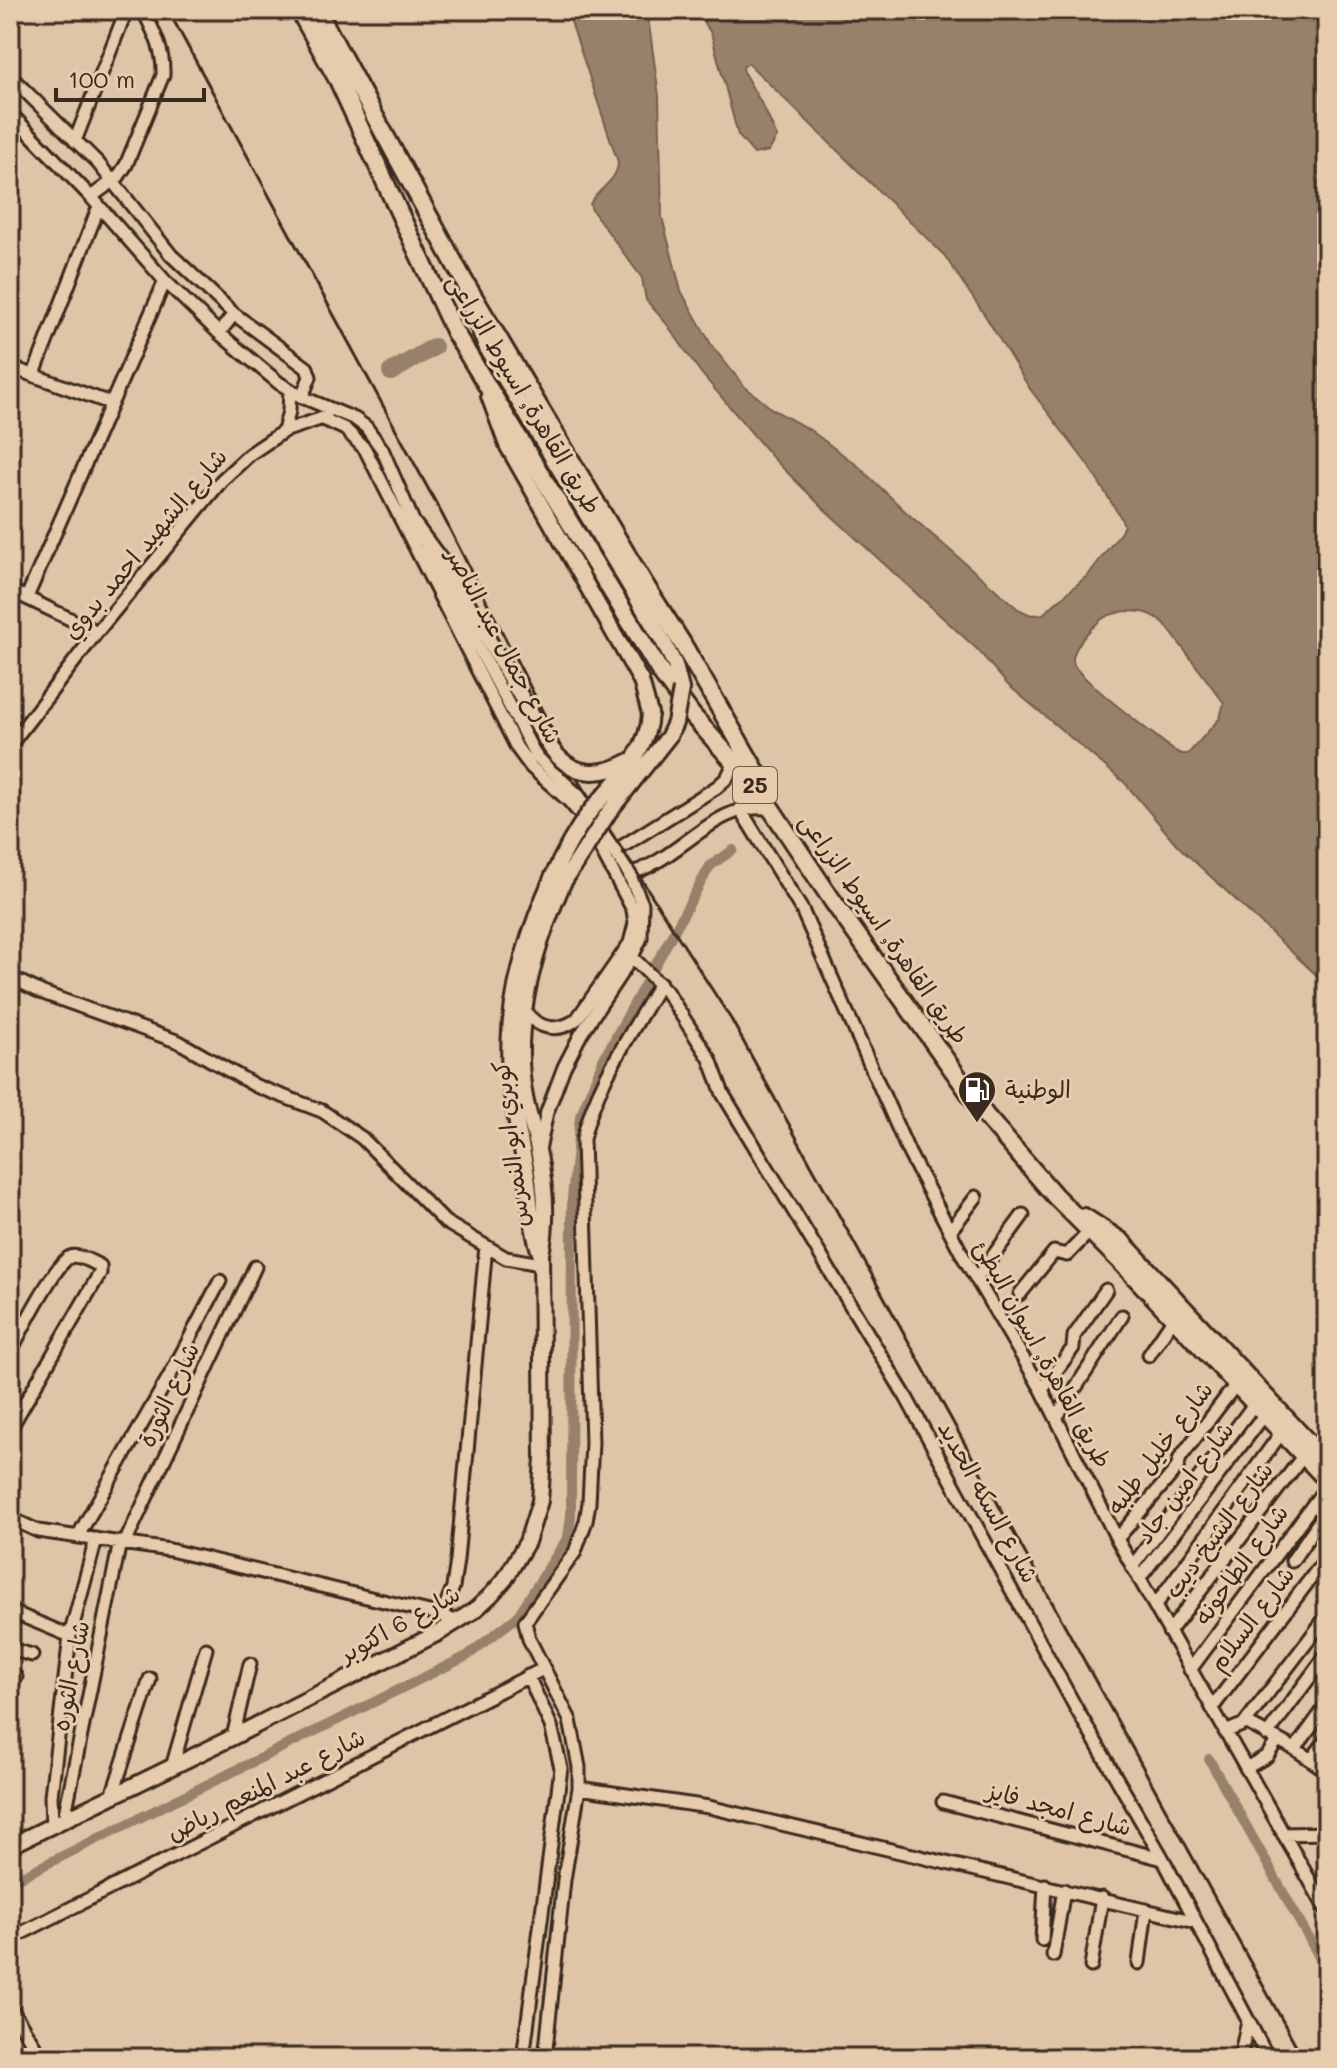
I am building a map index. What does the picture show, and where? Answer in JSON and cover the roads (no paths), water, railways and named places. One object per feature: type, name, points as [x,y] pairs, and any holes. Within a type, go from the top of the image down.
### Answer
[{"type":"highway","name":"طريق القاهرة, اسيوط الزراعى","points":[[299,10],[338,80],[428,278],[488,388],[561,503],[661,673],[773,809],[832,900],[985,1115],[1089,1232],[1237,1383],[1327,1483]]},
{"type":"highway","name":"طريق القاهرة, اسيوط الزراعى","points":[[317,10],[463,279],[682,643],[750,765],[978,1094],[1035,1166],[1091,1223],[1121,1241],[1327,1463]]},
{"type":"main road","name":"كوبري ابو النمرس","points":[[463,279],[487,349],[664,643],[675,665],[681,689],[675,723],[669,736],[558,881],[540,944],[525,1011],[522,1079],[539,1151],[544,1238],[541,1259]]},
{"type":"main road","name":"كوبري ابو النمرس","points":[[488,388],[495,417],[507,445],[641,681],[650,714],[647,733],[634,759],[583,821],[524,955],[512,1015],[509,1056],[511,1090],[528,1180],[531,1220],[541,1259]]},
{"type":"main road","points":[[414,525],[451,575],[560,761],[581,771],[607,771],[634,759]]},
{"type":"main road","name":"شارع 6 اكتوبر","points":[[10,1846],[233,1737],[449,1618],[475,1610],[505,1579],[527,1542],[540,1501],[543,1458],[541,1259]]},
{"type":"street","points":[[34,374],[95,202],[126,165],[163,75],[164,60],[160,45],[143,10]]},
{"type":"street","points":[[75,141],[126,11]]},
{"type":"street","points":[[10,76],[112,181],[171,255],[234,314],[307,368],[310,374],[302,397]]},
{"type":"street","name":"شارع جمال عبد الناصر","points":[[10,113],[165,281],[219,333],[290,390],[355,419],[374,437],[451,599],[536,756],[579,796],[629,874],[643,912],[637,961],[581,1034],[547,1112],[539,1151]]},
{"type":"street","points":[[27,597],[165,281]]},
{"type":"street","points":[[219,333],[234,314]]},
{"type":"street","points":[[10,367],[110,403]]},
{"type":"street","points":[[284,431],[290,390]]},
{"type":"street","name":"شارع الشهيد احمد بدوي","points":[[10,745],[97,632],[222,480],[250,454],[284,431],[321,418],[345,414]]},
{"type":"street","name":"شارع جمال عبد الناصر","points":[[321,418],[345,429],[365,449],[517,748],[537,774],[569,801],[586,821],[631,904],[635,923],[630,943],[577,1019],[564,1027],[551,1028],[539,1025],[525,1011]]},
{"type":"street","points":[[10,590],[97,632]]},
{"type":"street","points":[[615,851],[723,782],[734,763]]},
{"type":"street","points":[[629,874],[654,864],[740,809],[773,809]]},
{"type":"street","name":"طريق القاهرة, اسوان البطئ","points":[[740,809],[811,928],[909,1153],[950,1231],[1042,1390],[1132,1567],[1324,1906]]},
{"type":"street","name":"شارع السكه الحديد","points":[[637,961],[657,980],[710,1059],[723,1094],[906,1397],[1076,1708],[1163,1859],[1268,2058]]},
{"type":"street","points":[[10,977],[43,993],[179,1042],[256,1086],[322,1111],[362,1138],[445,1222],[506,1258],[541,1259]]},
{"type":"street","points":[[545,2058],[564,1880],[579,1788],[579,1767],[570,1720],[525,1632],[525,1622],[575,1552],[589,1503],[592,1442],[583,1139],[600,1091],[657,980]]},
{"type":"street","points":[[950,1231],[976,1197]]},
{"type":"street","points":[[976,1279],[1023,1215]]},
{"type":"street","points":[[1020,1294],[1054,1252],[1066,1256],[1089,1232]]},
{"type":"street","points":[[10,1518],[33,1530],[170,1550],[449,1618],[486,1246]]},
{"type":"street","points":[[10,1353],[29,1315],[62,1263],[76,1257],[100,1266],[100,1273],[10,1429]]},
{"type":"street","name":"شارع الثورة","points":[[123,1542],[255,1267]]},
{"type":"street","points":[[78,1536],[220,1281]]},
{"type":"street","points":[[1042,1390],[1073,1348],[1074,1336],[1106,1290]]},
{"type":"street","points":[[1056,1418],[1122,1316]]},
{"type":"street","points":[[1149,1355],[1174,1318]]},
{"type":"street","name":"شارع خليل طلبه","points":[[1117,1539],[1177,1468],[1180,1458],[1237,1383]]},
{"type":"street","points":[[1132,1567],[1260,1408]]},
{"type":"street","name":"شارع امين جاد","points":[[1139,1579],[1260,1408]]},
{"type":"street","points":[[1155,1606],[1282,1432]]},
{"type":"street","name":"شارع الشيخ ديب","points":[[1169,1632],[1304,1455]]},
{"type":"street","name":"شارع الطاحونه","points":[[1190,1670],[1327,1483]]},
{"type":"street","points":[[1292,1561],[1327,1510]]},
{"type":"street","points":[[58,1822],[51,1796],[70,1636],[96,1539]]},
{"type":"street","name":"شارع الثوره","points":[[58,1822],[123,1542]]},
{"type":"street","name":"شارع السلام","points":[[1212,1708],[1327,1557]]},
{"type":"street","points":[[10,1611],[70,1636]]},
{"type":"street","points":[[1225,1732],[1245,1723],[1327,1616]]},
{"type":"street","points":[[10,1649],[32,1655]]},
{"type":"street","points":[[172,1767],[206,1649]]},
{"type":"street","points":[[1246,1768],[1267,1756],[1272,1738],[1327,1654]]},
{"type":"street","points":[[233,1737],[250,1664]]},
{"type":"street","name":"شارع عبد المنعم رياض","points":[[10,1939],[543,1669]]},
{"type":"street","points":[[523,2058],[561,1768],[558,1744],[528,1676]]},
{"type":"street","points":[[112,1796],[150,1679]]},
{"type":"street","points":[[1295,1749],[1327,1705]]},
{"type":"street","points":[[1245,1723],[1326,1769]]},
{"type":"street","points":[[1311,1760],[1327,1739]]},
{"type":"street","points":[[579,1788],[709,1807],[1196,1922]]},
{"type":"street","name":"شارع امجد فايز","points":[[943,1802],[1163,1859]]},
{"type":"street","points":[[1283,1834],[1327,1833]]},
{"type":"street","points":[[1042,1940],[1045,1885]]},
{"type":"street","points":[[1324,1906],[1327,1889]]},
{"type":"street","points":[[1053,1955],[1064,1890]]},
{"type":"street","points":[[1091,1966],[1102,1898]]},
{"type":"street","points":[[1139,1963],[1146,1910]]},
{"type":"street","points":[[10,2007],[42,2058]]},
{"type":"street","points":[[1240,2058],[1248,2021]]},
{"type":"waterway","points":[[391,372],[434,347]]},
{"type":"waterway","points":[[10,1882],[467,1656],[517,1617],[568,1537],[571,1516],[572,1198],[580,1117],[603,1060],[710,866],[733,850]]},
{"type":"waterway","points":[[1209,1759],[1327,1971]]},
{"type":"railway","points":[[168,10],[443,516],[577,779],[731,1019],[1303,2058]]},
{"type":"place","name":"الوطنية","points":[[977,1124]]}]
